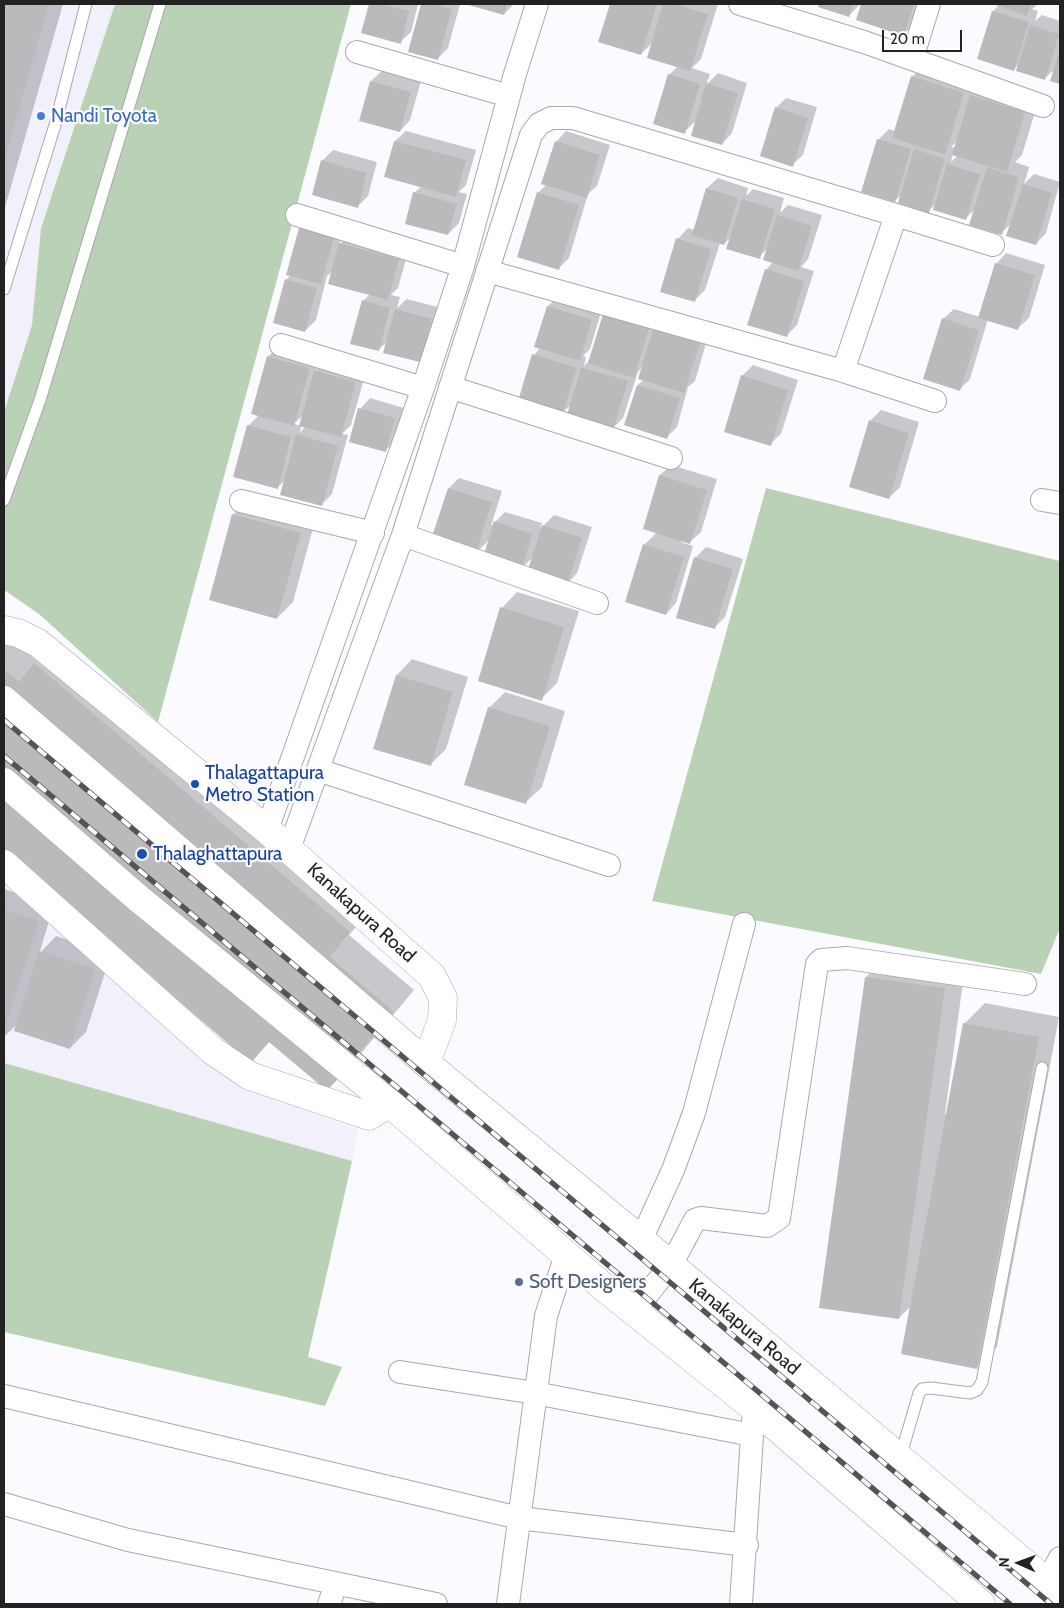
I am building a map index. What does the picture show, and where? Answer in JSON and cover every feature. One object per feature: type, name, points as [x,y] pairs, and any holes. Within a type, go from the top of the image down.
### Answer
[{"type":"main road","name":"Kanakapura Road","points":[[4,630],[18,633],[38,643],[268,830],[432,976],[443,998],[442,1020],[426,1063]]},
{"type":"main road","name":"Kanakapura Road","points":[[4,700],[426,1063],[671,1265],[1054,1588]]},
{"type":"main road","points":[[4,782],[139,899],[390,1104],[634,1311],[754,1408],[981,1604]]},
{"type":"main road","points":[[4,864],[213,1051],[250,1076],[368,1116],[390,1104]]},
{"type":"street","points":[[268,830],[373,534],[463,266],[509,96],[537,4]]},
{"type":"street","points":[[740,4],[912,59],[1043,106]]},
{"type":"street","points":[[912,59],[929,4]]},
{"type":"street","points":[[357,52],[509,96]]},
{"type":"street","points":[[289,849],[403,535],[531,135],[539,124],[551,118],[573,118],[993,245]]},
{"type":"street","points":[[297,215],[463,266]]},
{"type":"street","points":[[843,371],[896,215]]},
{"type":"street","points":[[487,271],[843,371],[935,401]]},
{"type":"street","points":[[281,345],[423,388]]},
{"type":"street","points":[[450,387],[672,458]]},
{"type":"street","points":[[241,501],[373,534]]},
{"type":"street","points":[[403,535],[597,602]]},
{"type":"street","points":[[318,770],[609,865]]},
{"type":"street","points":[[641,1240],[673,1170],[694,1113],[744,924]]},
{"type":"street","points":[[634,1311],[671,1265],[695,1220],[701,1218],[767,1226],[779,1218],[817,964],[821,960],[847,958],[1025,984]]},
{"type":"street","points":[[508,1604],[546,1316],[562,1267],[570,1256]]},
{"type":"street","points":[[400,1372],[535,1393],[752,1435]]},
{"type":"street","points":[[4,1396],[519,1518],[747,1546]]},
{"type":"street","points":[[741,1604],[747,1546],[754,1408]]},
{"type":"street","points":[[4,1504],[128,1540],[333,1594],[436,1604]]},
{"type":"street","points":[[1054,1588],[1060,1558]]},
{"type":"lane","points":[[4,289],[55,125],[86,4]]},
{"type":"lane","points":[[4,500],[40,400],[160,4]]},
{"type":"lane","points":[[900,1458],[919,1393],[922,1389],[930,1388],[970,1393],[977,1390],[982,1382],[1042,1068]]},
{"type":"shaded area","name":"Nandi Toyota","points":[[4,4],[115,4],[41,228],[32,325],[4,412]]},
{"type":"shaded area","points":[[4,885],[242,1089],[358,1129],[352,1161],[4,1063]]},
{"type":"green space","points":[[115,4],[351,4],[158,722],[39,614],[4,590],[4,412],[32,325],[41,228]]},
{"type":"green space","points":[[766,488],[1060,561],[1060,928],[1041,974],[652,901]]},
{"type":"green space","points":[[4,1063],[352,1161],[308,1357],[342,1367],[325,1406],[4,1332]]},
{"type":"building","points":[[4,4],[49,4],[4,161]]},
{"type":"building","points":[[369,4],[382,4],[409,11],[401,44],[361,33]]},
{"type":"building","points":[[421,4],[432,4],[452,9],[438,60],[408,52]]},
{"type":"building","points":[[465,4],[507,4],[504,15]]},
{"type":"building","points":[[610,4],[657,4],[641,55],[598,42]]},
{"type":"building","points":[[663,4],[675,4],[708,14],[690,71],[647,58]]},
{"type":"building","points":[[819,4],[853,4],[849,17],[818,7]]},
{"type":"building","points":[[861,4],[914,4],[904,36],[856,20]]},
{"type":"building","points":[[994,4],[1031,4],[1027,16]]},
{"type":"building","points":[[992,11],[1029,22],[1014,71],[977,59]]},
{"type":"building","points":[[1030,25],[1059,34],[1045,80],[1016,71]]},
{"type":"building","points":[[1060,49],[1060,84],[1050,81]]},
{"type":"building","points":[[668,74],[700,84],[685,134],[653,124]]},
{"type":"building","points":[[911,76],[964,93],[945,155],[892,138]]},
{"type":"building","points":[[370,81],[411,92],[400,132],[359,121]]},
{"type":"building","points":[[706,83],[738,93],[722,145],[691,136]]},
{"type":"building","points":[[970,95],[1025,112],[1007,172],[952,155]]},
{"type":"building","points":[[775,107],[808,118],[793,167],[760,156]]},
{"type":"building","points":[[877,139],[911,149],[895,202],[861,192]]},
{"type":"building","points":[[394,141],[466,160],[456,197],[384,177]]},
{"type":"building","points":[[555,141],[600,155],[587,198],[541,184]]},
{"type":"building","points":[[914,149],[945,159],[929,213],[898,203]]},
{"type":"building","points":[[321,160],[367,173],[358,208],[312,195]]},
{"type":"building","points":[[947,164],[980,174],[966,220],[933,210]]},
{"type":"building","points":[[987,167],[1019,177],[1002,235],[969,225]]},
{"type":"building","points":[[1023,184],[1052,193],[1036,245],[1006,236]]},
{"type":"building","points":[[706,188],[738,198],[724,245],[692,235]]},
{"type":"building","points":[[413,192],[457,204],[448,235],[405,224]]},
{"type":"building","points":[[537,192],[579,205],[559,270],[517,257]]},
{"type":"building","points":[[742,199],[775,209],[760,259],[726,249]]},
{"type":"building","points":[[777,215],[812,226],[798,271],[763,260]]},
{"type":"building","points":[[299,228],[334,237],[321,284],[286,275]]},
{"type":"building","points":[[676,238],[711,249],[695,302],[660,292]]},
{"type":"building","points":[[339,243],[399,259],[388,300],[328,284]]},
{"type":"building","points":[[995,263],[1035,275],[1018,330],[978,318]]},
{"type":"building","points":[[765,269],[804,281],[787,337],[747,325]]},
{"type":"building","points":[[285,279],[317,288],[305,332],[273,323]]},
{"type":"building","points":[[362,300],[390,308],[379,351],[350,344]]},
{"type":"building","points":[[547,306],[592,320],[580,361],[534,347]]},
{"type":"building","points":[[395,309],[432,319],[420,362],[383,353]]},
{"type":"building","points":[[603,314],[649,328],[634,378],[588,363]]},
{"type":"building","points":[[942,318],[979,330],[960,391],[923,379]]},
{"type":"building","points":[[654,326],[701,340],[684,393],[638,379]]},
{"type":"building","points":[[532,354],[577,368],[562,415],[518,401]]},
{"type":"building","points":[[267,356],[310,368],[294,426],[251,414]]},
{"type":"building","points":[[581,367],[628,381],[613,430],[567,415]]},
{"type":"building","points":[[314,370],[356,382],[341,437],[299,426]]},
{"type":"building","points":[[741,375],[788,390],[771,446],[724,432]]},
{"type":"building","points":[[637,385],[680,398],[667,439],[624,425]]},
{"type":"building","points":[[358,408],[395,418],[386,452],[349,442]]},
{"type":"building","points":[[869,420],[909,433],[889,499],[849,487]]},
{"type":"building","points":[[247,425],[291,437],[278,489],[233,477]]},
{"type":"building","points":[[296,434],[338,446],[322,506],[280,495]]},
{"type":"building","points":[[659,475],[707,490],[690,544],[643,529]]},
{"type":"building","points":[[448,488],[492,502],[476,554],[431,540]]},
{"type":"building","points":[[232,514],[301,533],[277,619],[209,600]]},
{"type":"building","points":[[494,521],[532,534],[521,571],[483,558]]},
{"type":"building","points":[[542,525],[582,538],[567,585],[527,573]]},
{"type":"building","points":[[643,544],[684,557],[666,615],[625,602]]},
{"type":"building","points":[[694,557],[733,569],[715,629],[676,618]]},
{"type":"building","points":[[500,607],[564,627],[542,701],[478,681]]},
{"type":"building","points":[[34,663],[350,932],[330,957],[394,1012],[327,1091],[269,1042],[251,1063],[4,852],[4,669],[19,682]]},
{"type":"building","points":[[396,675],[453,692],[431,766],[373,749]]},
{"type":"building","points":[[488,707],[550,726],[526,804],[464,785]]},
{"type":"building","points":[[4,910],[39,921],[4,1031]]},
{"type":"building","points":[[39,951],[95,969],[70,1049],[14,1031]]},
{"type":"building","points":[[865,977],[945,988],[899,1319],[819,1308]]},
{"type":"building","points":[[963,1023],[1039,1037],[977,1369],[901,1354]]},
{"type":"railway","points":[[4,720],[1051,1604]]},
{"type":"railway","points":[[4,756],[1010,1604]]},
{"type":"place","name":"Nandi Toyota","points":[[41,116]]},
{"type":"place","name":"Thalagattapura Metro Station","points":[[195,784]]},
{"type":"place","name":"Thalaghattapura","points":[[142,854]]},
{"type":"place","name":"Soft Designers","points":[[519,1282]]}]
